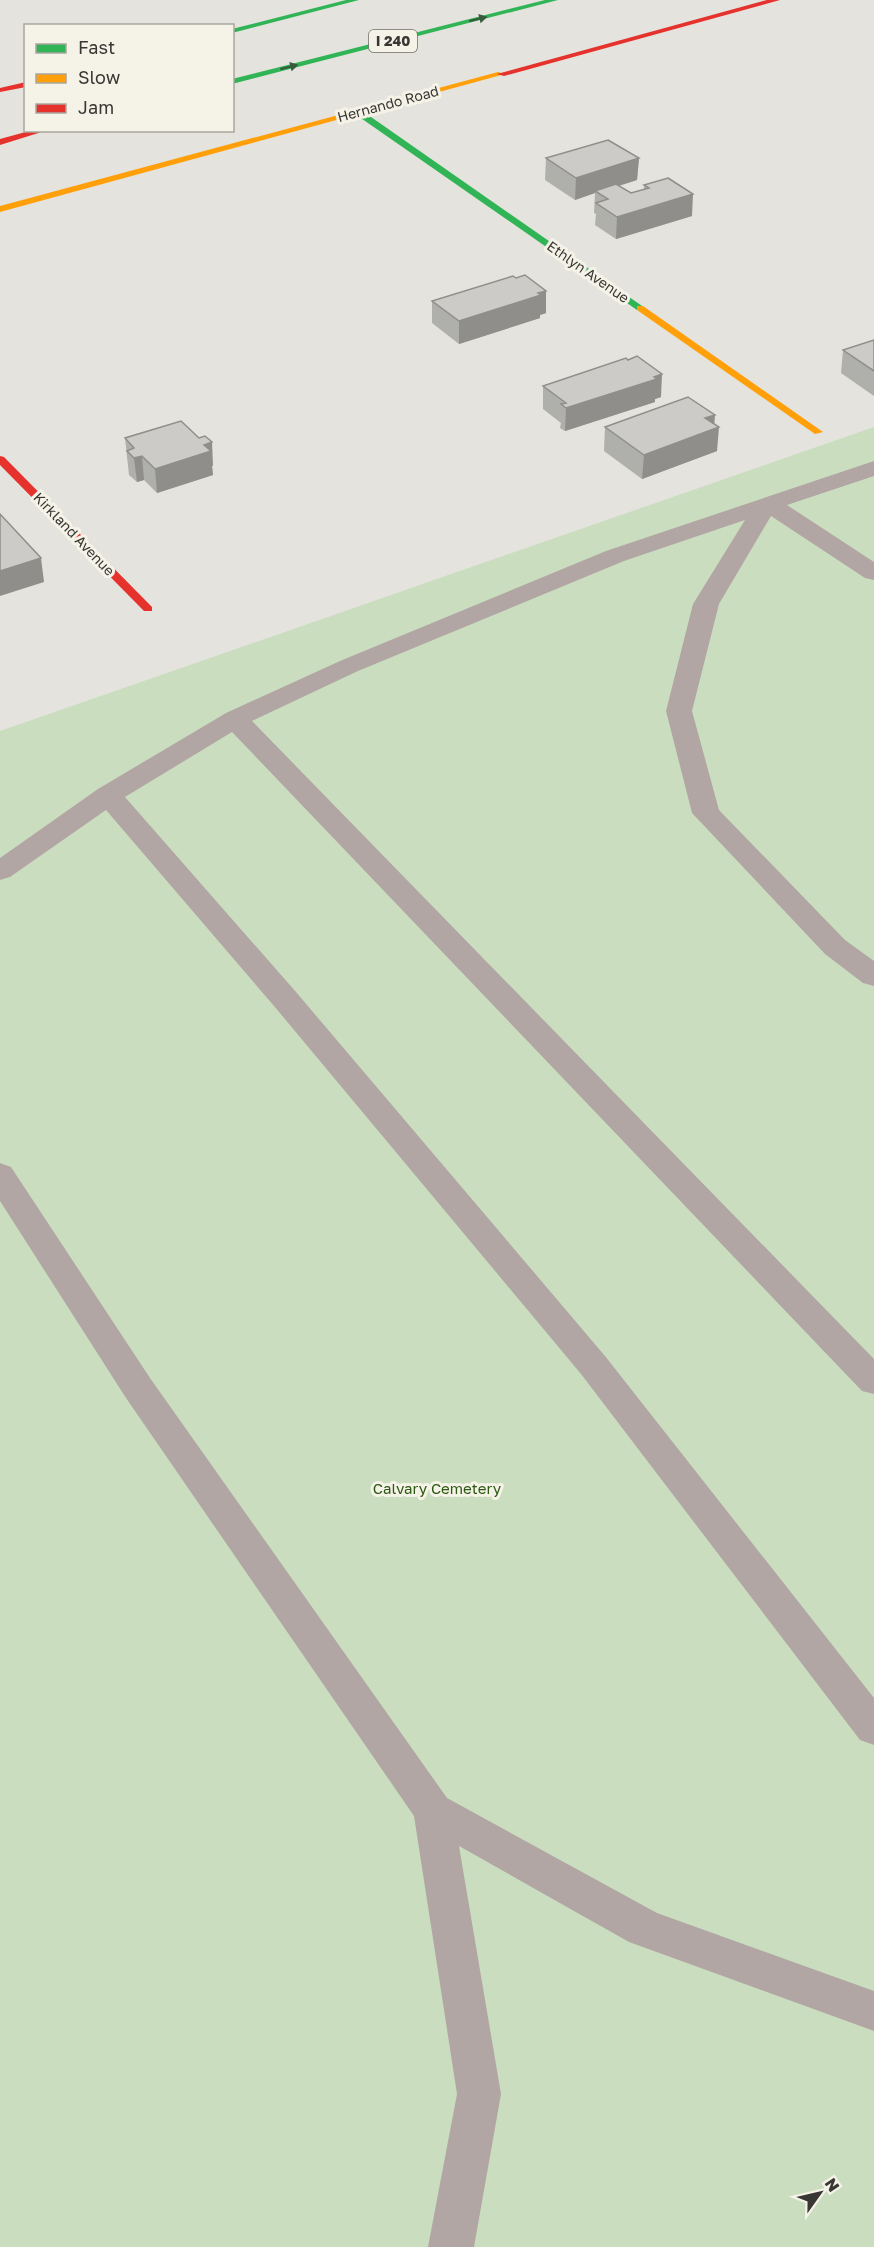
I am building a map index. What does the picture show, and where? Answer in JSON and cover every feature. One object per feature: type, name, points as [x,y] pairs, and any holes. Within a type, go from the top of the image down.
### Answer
[{"type":"main road","points":[[234,30],[355,0]]},
{"type":"main road","name":"I 240","points":[[234,81],[554,0]]},
{"type":"main road","name":"Hernando Road","points":[[0,209],[776,0]]},
{"type":"main road","points":[[0,90],[24,84]]},
{"type":"main road","name":"Ethlyn Avenue","points":[[358,112],[818,432]]},
{"type":"main road","points":[[0,142],[37,132]]},
{"type":"main road","name":"Kirkland Avenue","points":[[0,459],[148,609]]},
{"type":"lane","points":[[0,871],[108,795],[235,719],[349,666],[603,561],[767,502],[874,468]]},
{"type":"lane","points":[[767,502],[874,491]]},
{"type":"lane","points":[[767,502],[874,573]]},
{"type":"lane","points":[[767,502],[706,603],[679,711],[706,813],[835,947],[874,976]]},
{"type":"lane","points":[[235,719],[874,1381]]},
{"type":"lane","points":[[108,795],[285,999],[593,1365],[874,1728]]},
{"type":"lane","points":[[0,1175],[138,1388],[433,1811],[479,2094],[452,2247]]},
{"type":"lane","points":[[433,1811],[644,1928],[874,2011]]},
{"type":"green space","name":"Calvary Cemetery","points":[[874,427],[874,2247],[0,2247],[0,731]]},
{"type":"building","points":[[608,140],[639,158],[576,178],[546,158]]},
{"type":"building","points":[[668,178],[693,194],[617,217],[596,203],[608,199],[595,191],[616,184],[631,193],[649,188],[644,185]]},
{"type":"building","points":[[525,275],[546,291],[538,293],[541,295],[459,321],[432,301],[513,276],[516,278]]},
{"type":"building","points":[[874,340],[874,371],[843,350]]},
{"type":"building","points":[[637,356],[662,374],[654,377],[657,379],[566,408],[561,404],[566,403],[543,386],[626,358],[628,360]]},
{"type":"building","points":[[688,397],[715,415],[705,418],[719,427],[644,455],[605,427]]},
{"type":"building","points":[[181,421],[199,438],[205,436],[212,442],[204,445],[211,451],[155,469],[142,456],[134,458],[127,451],[134,448],[125,438]]},
{"type":"building","points":[[0,514],[41,558],[0,571]]},
{"type":"traffic: fast","points":[[234,30],[355,0]]},
{"type":"traffic: fast","points":[[234,81],[554,0]]},
{"type":"traffic: fast","points":[[358,112],[640,308]]},
{"type":"traffic: slow","points":[[0,209],[501,74]]},
{"type":"traffic: slow","points":[[640,308],[818,432]]},
{"type":"traffic: jam","points":[[501,74],[776,0]]},
{"type":"traffic: jam","points":[[0,90],[24,84]]},
{"type":"traffic: jam","points":[[0,142],[37,132]]},
{"type":"traffic: jam","points":[[0,459],[148,609]]}]
